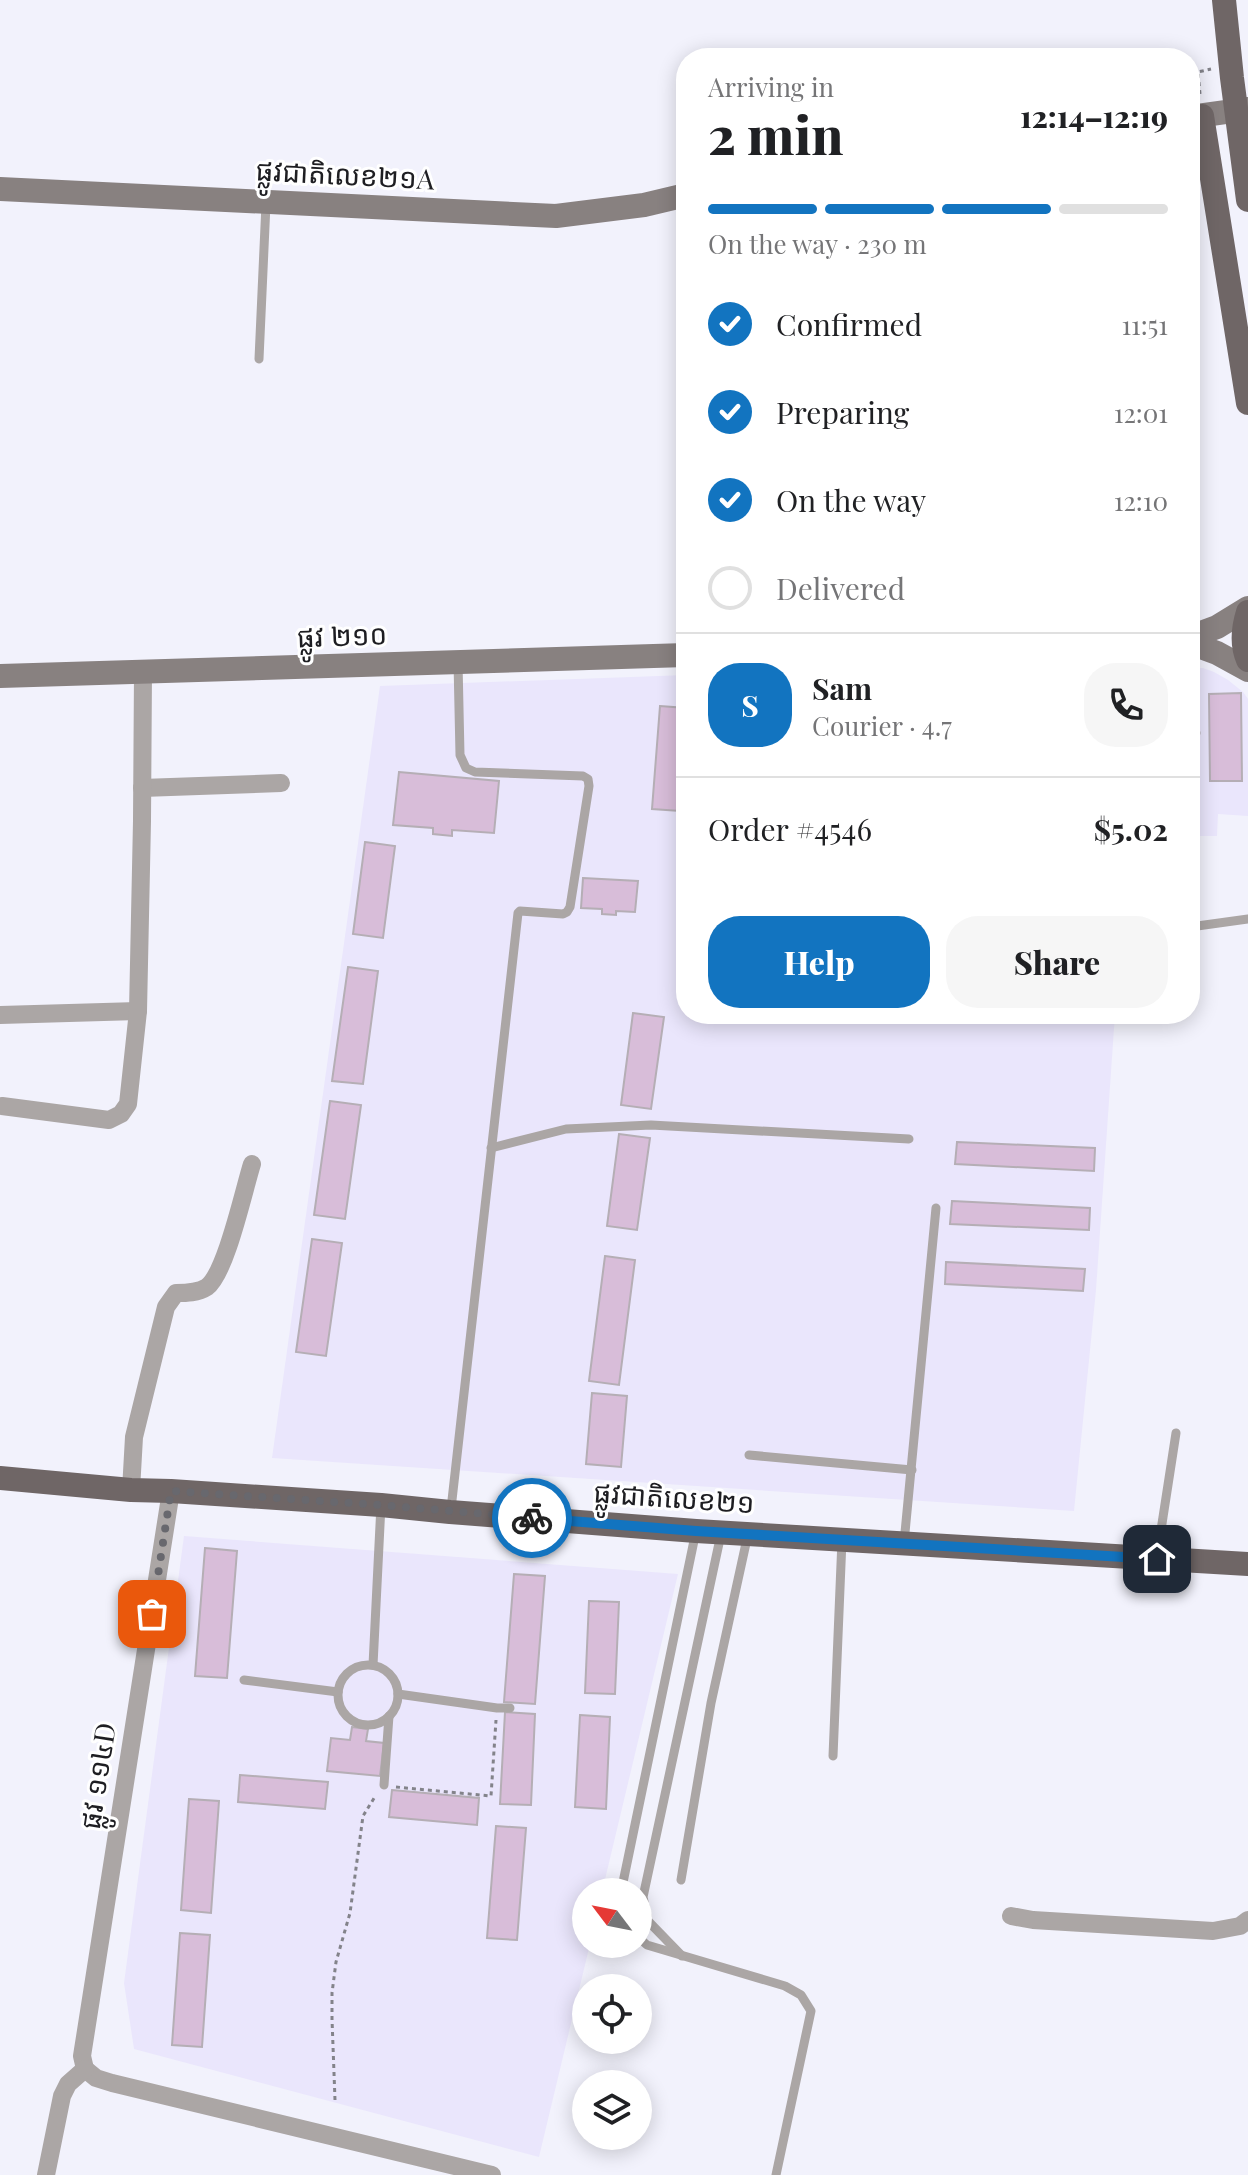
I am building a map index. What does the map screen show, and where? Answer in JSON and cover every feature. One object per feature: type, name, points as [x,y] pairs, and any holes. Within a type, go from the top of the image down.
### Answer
[{"type":"main road","points":[[1224,0],[1248,200]]},
{"type":"main road","points":[[1200,139],[1248,403]]},
{"type":"main road","points":[[1248,610],[1243,630],[1248,660]]},
{"type":"main road","name":"ផ្លូវជាតិលេខ២១","points":[[0,1478],[696,1531],[1248,1564]]},
{"type":"street","points":[[1200,116],[1248,109]]},
{"type":"street","name":"ផ្លូវជាតិលេខ២១A","points":[[0,189],[556,216],[644,205],[676,197]]},
{"type":"street","points":[[1200,635],[1248,610]]},
{"type":"street","points":[[1200,645],[1248,670]]},
{"type":"street","name":"ផ្លូវ ២១០","points":[[0,676],[676,655]]},
{"type":"street","points":[[2,1106],[109,1120],[121,1114],[128,1104],[138,1011],[143,672]]},
{"type":"street","points":[[142,788],[281,783]]},
{"type":"street","points":[[0,1015],[138,1011]]},
{"type":"street","points":[[131,1490],[134,1437],[166,1307],[176,1293],[192,1293],[206,1288],[216,1277],[252,1164]]},
{"type":"street","name":"ផ្លូវ ១១៤D","points":[[85,2069],[82,2056],[171,1491]]},
{"type":"street","points":[[1011,1916],[1213,1931],[1240,1926],[1248,1920]]},
{"type":"street","points":[[46,2175],[62,2096],[68,2084],[85,2069],[96,2078],[112,2083],[492,2175]]},
{"type":"lane","points":[[259,359],[267,201]]},
{"type":"lane","points":[[450,1512],[518,913],[563,914],[570,907],[589,786],[588,779],[583,776],[475,772],[466,768],[460,755],[458,662]]},
{"type":"lane","points":[[1200,926],[1248,919]]},
{"type":"lane","points":[[491,1148],[566,1129],[651,1125],[909,1139]]},
{"type":"lane","points":[[904,1544],[936,1208]]},
{"type":"lane","points":[[1157,1559],[1176,1433]]},
{"type":"lane","points":[[749,1455],[912,1470]]},
{"type":"lane","points":[[373,1665],[381,1505]]},
{"type":"lane","points":[[624,1878],[696,1531]]},
{"type":"lane","points":[[682,1956],[648,1921],[643,1897],[721,1532]]},
{"type":"lane","points":[[681,1880],[711,1703],[748,1534]]},
{"type":"lane","points":[[833,1756],[842,1540]]},
{"type":"lane","points":[[373,1665],[385,1671],[394,1681],[398,1694],[396,1706],[389,1716],[379,1723],[367,1725],[345,1715],[339,1705],[338,1692],[342,1680],[350,1671],[373,1665]]},
{"type":"lane","points":[[244,1680],[338,1692]]},
{"type":"lane","points":[[398,1694],[510,1708]]},
{"type":"lane","points":[[384,1785],[389,1716]]},
{"type":"lane","points":[[652,1947],[785,1986],[801,1995],[811,2011],[776,2175]]},
{"type":"path","points":[[1200,72],[1211,69],[1213,81]]},
{"type":"path","points":[[335,2100],[332,2006],[336,1962],[350,1913],[363,1816],[384,1785],[491,1796],[497,1708]]},
{"type":"shaded area","points":[[1200,668],[1228,680],[1248,699],[1248,816],[1218,814],[1217,836],[1200,836]]},
{"type":"shaded area","points":[[676,675],[676,1024],[1114,1024],[1096,1290],[1074,1511],[272,1458],[380,686]]},
{"type":"shaded area","points":[[184,1536],[678,1574],[605,1878],[572,1878],[572,1958],[587,1958],[583,1974],[572,1974],[572,2019],[539,2157],[134,2049],[124,1983]]},
{"type":"building","points":[[1241,693],[1242,781],[1210,781],[1209,694]]},
{"type":"building","points":[[660,706],[676,707],[676,811],[652,809]]},
{"type":"building","points":[[399,772],[499,781],[494,833],[452,830],[452,836],[433,834],[433,828],[393,825]]},
{"type":"building","points":[[365,842],[395,846],[383,938],[353,934]]},
{"type":"building","points":[[583,878],[638,881],[635,912],[602,914],[602,909],[581,908]]},
{"type":"building","points":[[348,967],[378,971],[363,1084],[332,1081]]},
{"type":"building","points":[[633,1013],[664,1017],[651,1109],[621,1105]]},
{"type":"building","points":[[330,1101],[361,1105],[345,1219],[314,1215]]},
{"type":"building","points":[[619,1134],[650,1138],[637,1230],[607,1226]]},
{"type":"building","points":[[957,1142],[1095,1148],[1094,1171],[955,1164]]},
{"type":"building","points":[[952,1201],[1090,1208],[1089,1230],[950,1224]]},
{"type":"building","points":[[312,1239],[342,1243],[326,1356],[296,1352]]},
{"type":"building","points":[[605,1256],[635,1260],[619,1385],[589,1381]]},
{"type":"building","points":[[946,1262],[1085,1269],[1083,1291],[945,1284]]},
{"type":"building","points":[[592,1393],[627,1396],[621,1467],[586,1464]]},
{"type":"building","points":[[205,1548],[237,1551],[227,1678],[195,1676]]},
{"type":"building","points":[[514,1574],[545,1576],[535,1704],[504,1702]]},
{"type":"building","points":[[589,1601],[619,1602],[615,1694],[585,1693]]},
{"type":"building","points":[[505,1712],[535,1714],[531,1805],[500,1804]]},
{"type":"building","points":[[580,1715],[610,1717],[606,1809],[575,1807]]},
{"type":"building","points":[[352,1727],[368,1729],[366,1741],[384,1743],[380,1776],[327,1771],[331,1738],[350,1740]]},
{"type":"building","points":[[240,1775],[328,1782],[325,1809],[238,1802]]},
{"type":"building","points":[[392,1790],[479,1798],[477,1825],[389,1817]]},
{"type":"building","points":[[189,1799],[219,1801],[211,1913],[181,1910]]},
{"type":"building","points":[[496,1826],[526,1828],[517,1940],[487,1938]]},
{"type":"building","points":[[180,1933],[210,1935],[202,2047],[172,2045]]},
{"type":"way so far","points":[[152,1614],[171,1491],[532,1518]]},
{"type":"route","points":[[532,1518],[1157,1559]]}]
